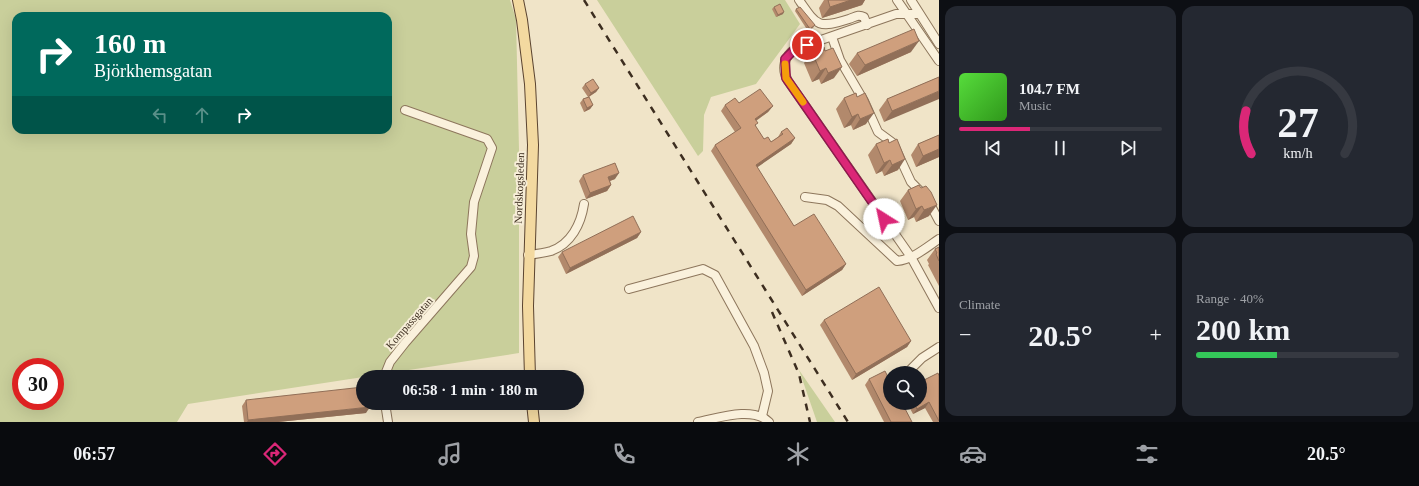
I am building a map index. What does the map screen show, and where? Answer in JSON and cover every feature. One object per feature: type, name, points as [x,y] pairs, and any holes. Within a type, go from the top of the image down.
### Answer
[{"type":"main road","name":"Nordskogsleden","points":[[518,0],[527,56],[532,117],[533,168],[528,255],[530,370]]},
{"type":"main road","points":[[533,410],[534,422]]},
{"type":"street","points":[[799,0],[817,24],[833,24],[859,15],[864,17],[867,25]]},
{"type":"street","points":[[897,0],[939,61]]},
{"type":"street","points":[[911,0],[939,44]]},
{"type":"street","points":[[919,14],[896,14],[795,49],[790,52],[785,59],[784,65],[786,78],[911,257],[939,308]]},
{"type":"street","points":[[832,37],[840,60],[864,101],[878,132],[893,143],[911,182],[928,200],[939,221]]},
{"type":"street","name":"Kompassgatan","points":[[387,370],[390,362],[404,343],[471,267],[474,256],[474,242],[472,234],[474,202],[492,148],[487,139],[405,110]]},
{"type":"street","points":[[805,197],[827,200],[838,206],[897,261],[911,257],[939,239]]},
{"type":"street","points":[[528,255],[550,251],[574,234],[582,215],[584,204]]},
{"type":"street","points":[[629,289],[703,269],[715,275],[741,322],[764,373],[768,390],[762,416]]},
{"type":"street","points":[[914,366],[922,358],[939,347]]},
{"type":"street","points":[[386,410],[388,422]]},
{"type":"street","points":[[698,422],[748,413],[762,416],[769,422]]},
{"type":"green space","points":[[0,0],[510,0],[516,19],[519,150],[519,353],[409,370],[356,370],[356,378],[188,404],[177,422],[0,422]]},
{"type":"green space","points":[[597,0],[785,0],[800,24],[756,84],[711,97],[704,115],[703,151],[698,156]]},
{"type":"green space","points":[[799,370],[835,422],[817,422]]},
{"type":"building","points":[[828,0],[851,0],[830,7]]},
{"type":"building","points":[[780,4],[784,12],[778,15],[774,7]]},
{"type":"building","points":[[800,7],[815,25],[810,29],[796,9]]},
{"type":"building","points":[[914,29],[919,41],[865,65],[857,53]]},
{"type":"building","points":[[824,47],[825,51],[833,48],[842,67],[828,73],[826,68],[820,71],[812,52]]},
{"type":"building","points":[[939,77],[939,91],[892,111],[887,99]]},
{"type":"building","points":[[593,79],[599,88],[591,93],[585,84]]},
{"type":"building","points":[[760,89],[773,106],[755,119],[758,123],[755,125],[764,139],[768,137],[771,142],[783,134],[781,132],[787,128],[795,138],[756,165],[794,226],[814,214],[846,264],[806,290],[715,145],[741,128],[725,105],[735,98],[739,103]]},
{"type":"building","points":[[856,93],[857,97],[865,93],[874,113],[860,119],[858,114],[852,117],[844,98]]},
{"type":"building","points":[[589,97],[593,105],[587,108],[583,99]]},
{"type":"building","points":[[939,135],[939,149],[923,156],[918,144]]},
{"type":"building","points":[[888,139],[889,143],[897,139],[905,159],[892,165],[890,160],[884,163],[876,144]]},
{"type":"building","points":[[615,163],[619,173],[608,177],[611,185],[590,193],[583,175]]},
{"type":"building","points":[[919,185],[921,188],[926,186],[931,192],[937,205],[924,210],[922,206],[916,209],[908,190]]},
{"type":"building","points":[[633,216],[641,232],[570,268],[562,252]]},
{"type":"building","points":[[939,247],[939,261],[935,249]]},
{"type":"building","points":[[879,287],[911,341],[856,374],[824,320]]},
{"type":"building","points":[[883,372],[883,406],[869,379]]},
{"type":"building","points":[[938,373],[939,421],[929,402],[927,403],[927,378]]},
{"type":"building","points":[[356,388],[356,408],[248,420],[246,400]]},
{"type":"building","points":[[885,410],[906,410],[912,422],[891,422]]},
{"type":"railway","points":[[584,0],[848,422]]},
{"type":"railway","points":[[772,312],[799,374],[810,422]]},
{"type":"slow traffic","points":[[785,64],[786,78],[803,102]]},
{"type":"route","points":[[807,45],[790,52],[785,59],[784,65],[786,78],[884,219]]}]
